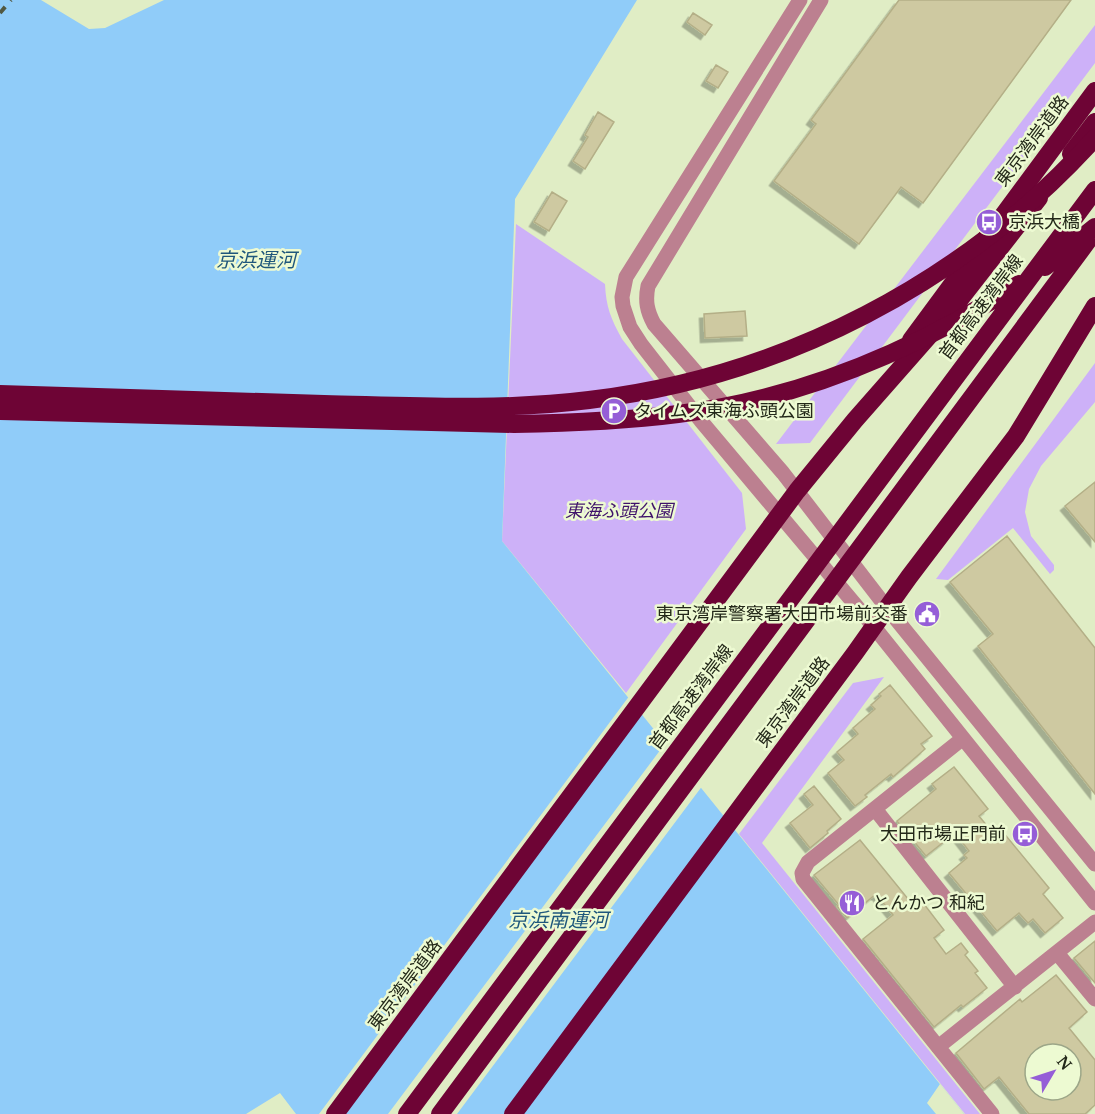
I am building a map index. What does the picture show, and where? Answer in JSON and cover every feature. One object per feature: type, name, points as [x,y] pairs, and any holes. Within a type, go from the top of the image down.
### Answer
[{"type":"highway","name":"東京湾岸道路","points":[[855,420],[947,290],[1095,91]]},
{"type":"highway","name":"東京湾岸道路","points":[[335,1114],[797,491],[855,420],[957,304],[1095,122]]},
{"type":"highway","points":[[0,394],[349,405],[513,406],[589,400],[685,382],[810,341],[881,308],[918,287],[1021,211],[1095,138]]},
{"type":"highway","name":"首都高速湾岸線","points":[[407,1114],[1095,190]]},
{"type":"highway","points":[[0,411],[514,424],[589,423],[680,414],[738,404],[806,386],[861,367],[919,342],[978,310],[1040,271],[1095,229]]},
{"type":"highway","points":[[440,1114],[1095,229]]},
{"type":"highway","name":"東京湾岸道路","points":[[513,1114],[1016,436],[1095,306]]},
{"type":"highway","points":[[1045,386],[1095,328]]},
{"type":"street","points":[[800,0],[626,276],[622,297],[630,327],[701,421],[874,627],[1095,903]]},
{"type":"street","points":[[821,0],[648,286],[646,306],[654,324],[797,491],[887,608],[1095,864]]},
{"type":"street","points":[[962,739],[808,862],[802,873],[802,879],[992,1114]]},
{"type":"street","points":[[875,808],[1015,987]]},
{"type":"street","points":[[938,1047],[1095,922]]},
{"type":"street","points":[[1057,953],[1095,999]]},
{"type":"green space","points":[[1095,25],[1095,63],[810,443],[776,444]]},
{"type":"green space","name":"東海ふ頭公園","points":[[516,224],[605,284],[610,313],[622,339],[742,493],[746,529],[626,693],[502,541]]},
{"type":"green space","points":[[1095,363],[1095,402],[1041,466],[1029,489],[1025,512],[1031,536],[1054,565],[1054,570],[1050,574],[1013,528],[948,580],[936,579]]},
{"type":"green space","points":[[884,677],[762,843],[980,1114],[965,1114],[739,834],[853,683]]},
{"type":"water","name":"京浜運河","points":[[0,0],[41,0],[89,29],[105,28],[164,0],[637,0],[515,199],[502,541],[964,1114],[296,1114],[280,1093],[246,1114],[0,1114]]},
{"type":"pier","points":[[630,695],[642,711],[342,1114],[319,1114]]},
{"type":"pier","points":[[667,741],[703,785],[457,1114],[388,1114]]},
{"type":"pier","points":[[940,1084],[964,1114],[936,1114],[927,1103]]},
{"type":"building","points":[[899,0],[1071,0],[923,203],[901,187],[859,244],[774,181],[816,124],[811,120]]},
{"type":"building","points":[[693,13],[712,25],[705,35],[687,22]]},
{"type":"building","points":[[716,65],[728,72],[718,88],[706,81]]},
{"type":"building","points":[[598,112],[614,122],[585,169],[573,161],[588,137],[585,135]]},
{"type":"building","points":[[552,192],[567,201],[549,231],[534,222]]},
{"type":"building","points":[[745,311],[747,336],[705,338],[704,314]]},
{"type":"building","points":[[1095,482],[1095,542],[1065,506]]},
{"type":"building","points":[[1007,536],[1095,648],[1095,794],[978,646],[993,634],[950,582]]},
{"type":"building","points":[[890,685],[932,736],[921,744],[925,749],[893,777],[891,774],[865,795],[867,797],[855,806],[828,773],[844,760],[837,752],[858,734],[853,728],[875,709],[871,705]]},
{"type":"building","points":[[954,767],[988,809],[979,816],[992,832],[998,826],[1049,888],[1043,894],[1063,918],[1045,933],[1033,919],[1028,923],[1019,913],[997,931],[949,873],[967,858],[964,855],[969,851],[955,833],[926,856],[897,821],[936,789],[932,784]]},
{"type":"building","points":[[814,786],[841,819],[810,848],[790,823],[813,805],[804,794]]},
{"type":"building","points":[[860,840],[917,910],[924,904],[944,930],[934,938],[946,954],[961,943],[968,952],[965,955],[978,971],[975,973],[987,988],[934,1027],[863,939],[893,915],[876,894],[847,918],[814,875]]},
{"type":"building","points":[[1095,941],[1095,983],[1074,958]]},
{"type":"building","points":[[1056,975],[1087,1012],[1069,1028],[1080,1042],[1023,1042],[1023,1102],[1083,1102],[1083,1045],[1095,1060],[1095,1105],[1085,1114],[1029,1114],[999,1077],[984,1089],[956,1053],[1020,999],[1022,1002]]},
{"type":"railway","points":[[0,13],[11,0]]},
{"type":"place","name":"京浜大橋","points":[[989,222]]},
{"type":"place","name":"タイムズ東海ふ頭公園","points":[[614,411]]},
{"type":"place","name":"東京湾岸警察署大田市場前交番","points":[[927,614]]},
{"type":"place","name":"大田市場正門前","points":[[1025,834]]},
{"type":"place","name":"とんかつ 和紀","points":[[852,903]]},
{"type":"water label","name":"京浜南運河","points":[[558,920]]}]
